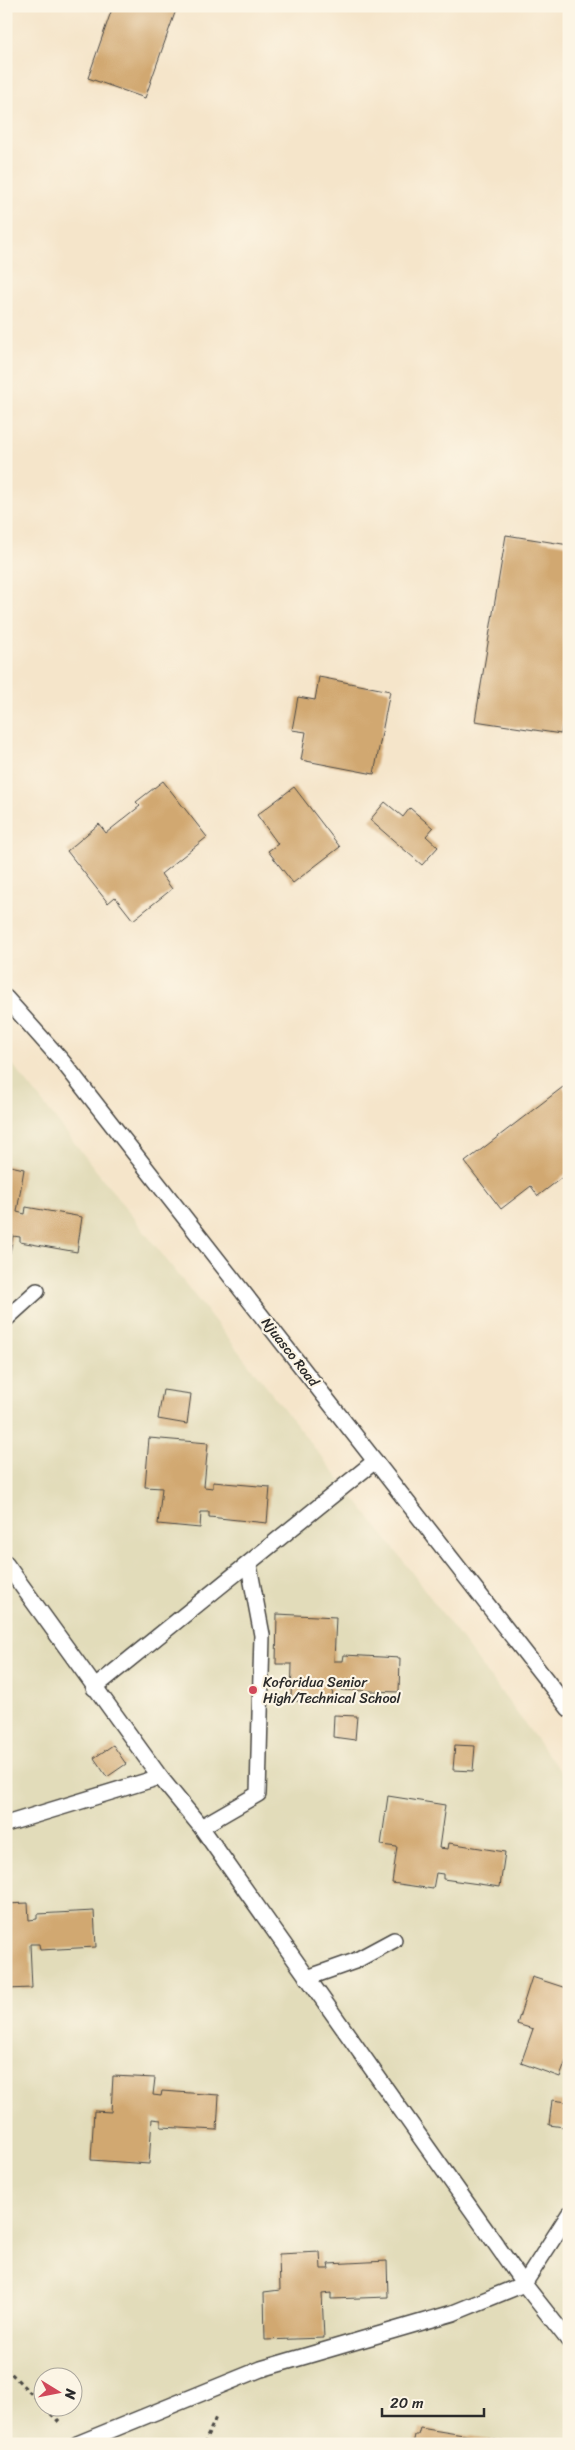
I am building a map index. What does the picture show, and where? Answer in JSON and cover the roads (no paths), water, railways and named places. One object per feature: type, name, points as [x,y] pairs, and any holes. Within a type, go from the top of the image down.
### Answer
[{"type":"lane","name":"Njuasco Road","points":[[6,998],[63,1062],[569,1709]]},
{"type":"lane","points":[[6,1319],[37,1292]]},
{"type":"lane","points":[[94,1688],[249,1566],[375,1462]]},
{"type":"lane","points":[[6,1564],[94,1688],[160,1777],[201,1827],[524,2284],[569,2341]]},
{"type":"lane","points":[[201,1827],[258,1794],[262,1635],[249,1566]]},
{"type":"lane","points":[[6,1824],[160,1777]]},
{"type":"lane","points":[[307,1978],[355,1961],[394,1940]]},
{"type":"lane","points":[[77,2444],[262,2369],[453,2313],[524,2284],[569,2214]]},
{"type":"place","name":"Koforidua Senior High/Technical School","points":[[253,1690]]}]
